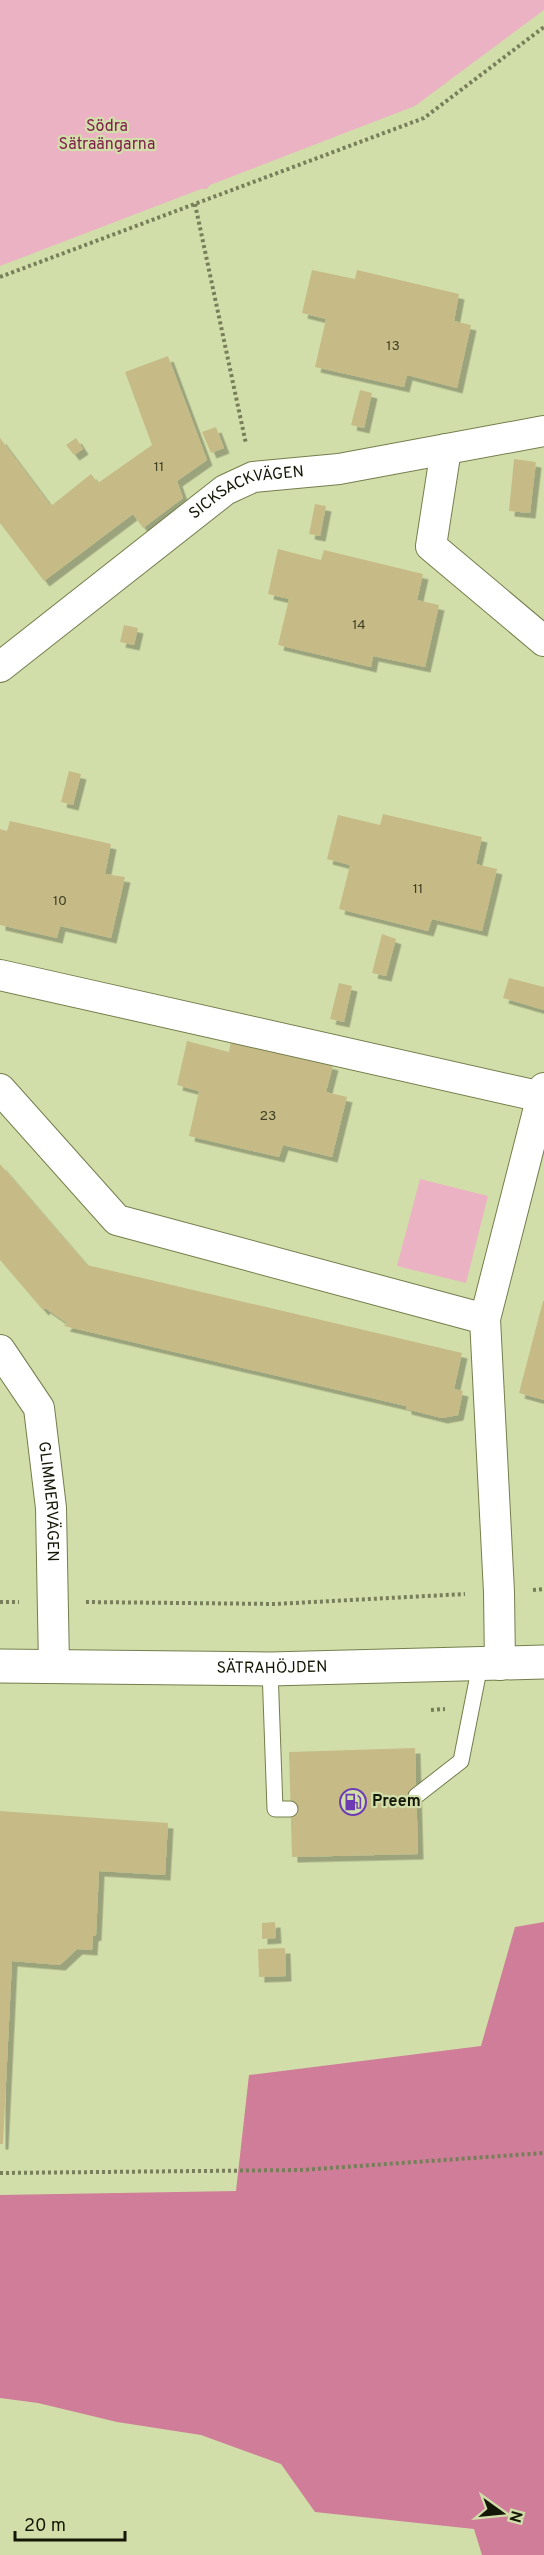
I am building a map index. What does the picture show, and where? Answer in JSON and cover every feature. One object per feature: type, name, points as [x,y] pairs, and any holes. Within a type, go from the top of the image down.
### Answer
[{"type":"street","name":"SICKSACKVÄGEN","points":[[0,667],[225,490],[253,477],[339,469],[544,431]]},
{"type":"street","points":[[446,449],[430,546],[544,641]]},
{"type":"street","points":[[0,975],[543,1093],[485,1318],[499,1592],[490,1665]]},
{"type":"street","points":[[0,1089],[117,1220],[485,1318]]},
{"type":"street","name":"GLIMMERVÄGEN","points":[[0,1350],[39,1408],[51,1508],[54,1665]]},
{"type":"street","name":"SÄTRAHÖJDEN","points":[[0,1666],[270,1668],[490,1665],[544,1662]]},
{"type":"lane","points":[[416,1796],[461,1761],[490,1665]]},
{"type":"lane","points":[[270,1668],[275,1809],[290,1809]]},
{"type":"path","points":[[0,277],[423,118],[544,27]]},
{"type":"path","points":[[195,204],[253,477]]},
{"type":"path","points":[[0,1602],[275,1604],[397,1599],[544,1589]]},
{"type":"path","points":[[0,2173],[302,2170],[544,2153]]},
{"type":"green space","name":"Södra Sätraängarna","points":[[0,0],[544,0],[544,10],[415,106],[210,185],[207,189],[201,189],[0,266]]},
{"type":"green space","points":[[420,1179],[488,1196],[466,1283],[397,1266]]},
{"type":"shaded area","points":[[544,1922],[544,2555],[482,2555],[474,2529],[315,2512],[281,2464],[201,2435],[117,2422],[38,2403],[0,2398],[0,2195],[236,2191],[249,2075],[481,2046],[515,1927]]},
{"type":"building","points":[[312,270],[355,279],[357,270],[459,294],[454,321],[471,325],[457,388],[407,375],[404,387],[315,367],[326,319],[302,313]]},
{"type":"building","points":[[168,356],[207,460],[177,481],[183,498],[143,528],[133,514],[44,581],[0,523],[0,438],[51,506],[91,474],[98,483],[152,445],[125,372]]},
{"type":"building","points":[[360,390],[372,393],[364,428],[351,425]]},
{"type":"building","points":[[216,427],[224,448],[211,453],[202,432]]},
{"type":"building","points":[[76,438],[83,449],[74,455],[66,445]]},
{"type":"building","points":[[514,459],[536,462],[530,513],[509,511]]},
{"type":"building","points":[[315,504],[326,506],[320,536],[309,534]]},
{"type":"building","points":[[278,549],[321,560],[324,550],[423,574],[417,600],[439,605],[425,667],[373,656],[371,667],[278,645],[289,599],[268,594]]},
{"type":"building","points":[[124,625],[138,628],[134,645],[120,642]]},
{"type":"building","points":[[69,771],[81,774],[73,805],[61,802]]},
{"type":"building","points":[[383,814],[482,837],[476,864],[497,869],[482,931],[432,919],[428,931],[339,909],[350,865],[327,859],[338,815],[380,825]]},
{"type":"building","points":[[10,821],[111,844],[105,874],[125,877],[111,938],[60,926],[57,938],[0,925],[0,829],[7,831]]},
{"type":"building","points":[[382,934],[396,939],[386,976],[372,973]]},
{"type":"building","points":[[509,978],[544,987],[544,1010],[503,998]]},
{"type":"building","points":[[339,983],[352,986],[344,1022],[330,1019]]},
{"type":"building","points":[[187,1041],[229,1052],[231,1041],[333,1065],[326,1092],[347,1097],[332,1157],[283,1145],[279,1157],[189,1136],[199,1091],[177,1085]]},
{"type":"building","points":[[0,1164],[87,1265],[462,1353],[454,1389],[463,1391],[458,1415],[442,1418],[406,1409],[406,1406],[64,1326],[67,1323],[45,1308],[43,1310],[0,1260]]},
{"type":"building","points":[[544,1301],[544,1400],[519,1393]]},
{"type":"building","name":"Preem","points":[[415,1748],[418,1854],[292,1857],[289,1752]]},
{"type":"building","points":[[0,1811],[168,1823],[165,1875],[99,1871],[96,1935],[93,1936],[92,1950],[77,1949],[60,1965],[12,1961],[3,2144],[0,2144]]},
{"type":"building","points":[[275,1922],[276,1938],[262,1939],[262,1923]]},
{"type":"building","points":[[285,1948],[286,1976],[259,1977],[258,1949]]},
{"type":"place","name":"Preem","points":[[353,1802]]}]
